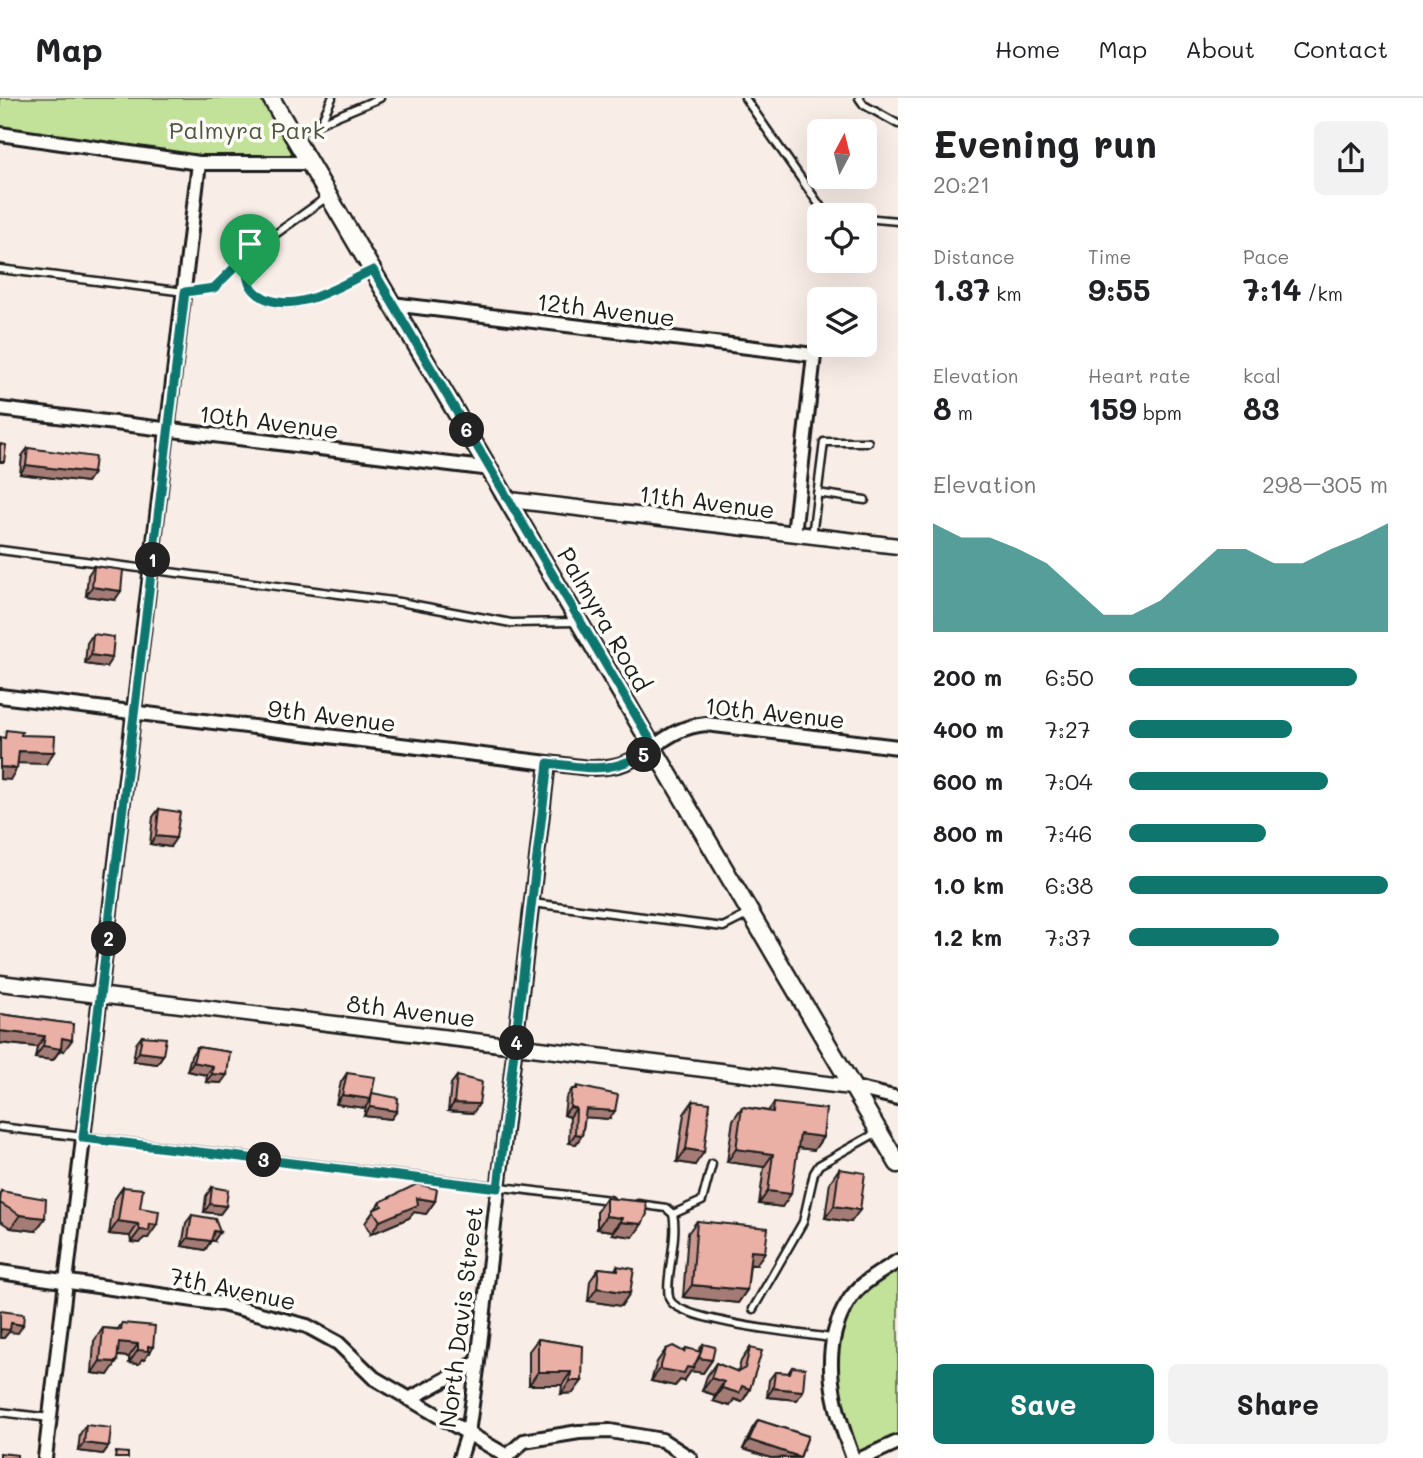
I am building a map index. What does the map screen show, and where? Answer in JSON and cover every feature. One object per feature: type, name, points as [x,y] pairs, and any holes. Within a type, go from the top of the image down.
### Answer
[{"type":"main road","name":"Palmyra Road","points":[[271,98],[510,500],[749,914],[898,1164]]},
{"type":"street","points":[[0,134],[199,163],[309,163]]},
{"type":"street","points":[[45,1458],[103,995],[199,163]]},
{"type":"street","name":"12th Avenue","points":[[393,303],[814,355],[794,534]]},
{"type":"street","name":"10th Avenue","points":[[0,409],[491,469]]},
{"type":"street","name":"11th Avenue","points":[[510,500],[898,546]]},
{"type":"street","name":"9th Avenue","points":[[0,696],[610,769],[627,765],[655,748]]},
{"type":"street","name":"10th Avenue","points":[[655,748],[675,730],[706,724],[898,747]]},
{"type":"street","name":"North Davis Street","points":[[460,1458],[468,1433],[478,1362],[548,763]]},
{"type":"street","name":"8th Avenue","points":[[0,983],[851,1087],[898,1098]]},
{"type":"street","points":[[853,1458],[841,1427],[832,1387],[832,1338],[848,1301],[865,1283],[898,1261]]},
{"type":"street","name":"7th Avenue","points":[[0,1272],[68,1279],[222,1304],[283,1318],[329,1337],[374,1378],[506,1457]]},
{"type":"street","points":[[409,1399],[478,1362]]},
{"type":"street","points":[[506,1457],[524,1441],[579,1432],[610,1432],[662,1440],[690,1458]]},
{"type":"street","points":[[863,1458],[898,1442]]},
{"type":"lane","points":[[320,123],[332,98]]},
{"type":"lane","points":[[293,135],[380,98]]},
{"type":"lane","points":[[745,98],[817,203]]},
{"type":"lane","points":[[859,98],[864,105],[898,124]]},
{"type":"lane","points":[[0,269],[185,292],[214,288],[249,253],[329,196]]},
{"type":"lane","points":[[877,219],[898,221]]},
{"type":"lane","points":[[249,253],[246,269],[250,286],[260,295],[277,302],[294,303],[317,296],[373,270]]},
{"type":"lane","points":[[812,536],[824,442],[868,443]]},
{"type":"lane","points":[[817,494],[865,500]]},
{"type":"lane","points":[[0,551],[400,602],[511,623],[580,622]]},
{"type":"lane","points":[[532,903],[723,927],[749,914]]},
{"type":"lane","points":[[0,1127],[618,1201]]},
{"type":"lane","points":[[753,1309],[803,1222],[814,1173],[819,1166],[878,1132]]},
{"type":"lane","points":[[673,1214],[702,1201],[708,1189],[712,1164]]},
{"type":"lane","points":[[631,1203],[658,1206],[673,1214]]},
{"type":"lane","points":[[673,1214],[674,1247],[669,1293],[670,1301],[677,1307],[714,1320],[832,1338]]},
{"type":"lane","points":[[0,1412],[50,1418]]},
{"type":"green space","name":"Palmyra Park","points":[[0,98],[271,98],[308,160],[216,162],[0,132]]},
{"type":"green space","points":[[898,1264],[898,1440],[855,1458],[843,1427],[833,1354],[850,1303]]},
{"type":"building","points":[[0,444],[6,445],[4,462],[0,462]]},
{"type":"building","points":[[28,448],[95,457],[93,473],[26,465]]},
{"type":"building","points":[[94,566],[123,570],[121,591],[92,587]]},
{"type":"building","points":[[93,634],[114,637],[112,658],[91,655]]},
{"type":"building","points":[[6,730],[22,732],[21,735],[55,736],[54,752],[19,751],[17,768],[0,767],[0,737],[5,738]]},
{"type":"building","points":[[159,809],[180,812],[176,838],[156,836]]},
{"type":"building","points":[[0,1014],[73,1024],[72,1040],[62,1038],[61,1049],[43,1046],[45,1036],[0,1031]]},
{"type":"building","points":[[142,1036],[166,1038],[163,1055],[139,1052]]},
{"type":"building","points":[[197,1047],[230,1052],[227,1075],[212,1074],[213,1066],[193,1062]]},
{"type":"building","points":[[347,1073],[375,1077],[371,1099],[342,1095]]},
{"type":"building","points":[[457,1076],[482,1082],[479,1104],[454,1103]]},
{"type":"building","points":[[577,1086],[618,1095],[615,1111],[586,1109],[582,1135],[575,1134],[576,1108],[570,1107],[572,1089],[577,1089]]},
{"type":"building","points":[[372,1093],[398,1098],[397,1111],[370,1107]]},
{"type":"building","points":[[693,1101],[710,1103],[704,1152],[686,1149]]},
{"type":"building","points":[[774,1103],[826,1109],[823,1137],[800,1134],[791,1194],[768,1191],[773,1154],[736,1149],[742,1107],[773,1112]]},
{"type":"building","points":[[839,1169],[865,1173],[860,1210],[834,1206]]},
{"type":"building","points":[[417,1184],[437,1189],[435,1201],[417,1198],[418,1205],[380,1221],[373,1210],[382,1206],[380,1202]]},
{"type":"building","points":[[123,1187],[143,1189],[140,1208],[159,1211],[157,1225],[150,1224],[149,1231],[140,1230],[138,1224],[118,1221]]},
{"type":"building","points":[[212,1187],[228,1190],[226,1206],[210,1204]]},
{"type":"building","points":[[1,1191],[46,1199],[45,1218],[20,1215],[0,1203]]},
{"type":"building","points":[[606,1198],[646,1202],[647,1214],[642,1224],[621,1222],[622,1218],[606,1216]]},
{"type":"building","points":[[192,1215],[215,1219],[220,1232],[214,1231],[211,1241],[188,1238]]},
{"type":"building","points":[[697,1221],[768,1228],[765,1252],[751,1251],[747,1290],[692,1285]]},
{"type":"building","points":[[617,1266],[634,1269],[630,1293],[597,1288],[599,1268],[618,1270]]},
{"type":"building","points":[[0,1311],[24,1314],[23,1325],[11,1323],[10,1330],[1,1329],[0,1334]]},
{"type":"building","points":[[122,1323],[155,1326],[153,1347],[148,1346],[148,1351],[138,1350],[138,1344],[119,1342],[117,1362],[100,1361],[103,1328],[121,1330]]},
{"type":"building","points":[[538,1339],[583,1346],[582,1381],[570,1381],[571,1372],[538,1372]]},
{"type":"building","points":[[703,1344],[715,1347],[712,1360],[699,1358]]},
{"type":"building","points":[[673,1346],[684,1352],[686,1348],[701,1352],[693,1368],[687,1367],[684,1373],[660,1369],[666,1349]]},
{"type":"building","points":[[750,1348],[762,1351],[750,1389],[742,1386],[739,1393],[722,1388],[724,1382],[711,1378],[716,1363],[738,1372],[745,1368]]},
{"type":"building","points":[[792,1367],[805,1368],[803,1391],[773,1388],[775,1372],[790,1373]]},
{"type":"building","points":[[758,1420],[808,1436],[800,1457],[749,1440]]},
{"type":"building","points":[[86,1425],[111,1428],[109,1446],[84,1443]]},
{"type":"building","points":[[116,1452],[128,1453],[128,1458],[115,1458]]},
{"type":"building","points":[[0,1453],[17,1455],[17,1458],[0,1458]]},
{"type":"route","points":[[249,253],[246,269],[250,286],[260,295],[277,302],[294,303],[317,296],[373,270],[655,748],[627,765],[610,769],[548,763],[517,1046],[498,1188],[83,1138],[103,995],[185,292],[214,288],[231,275],[249,253]]}]
